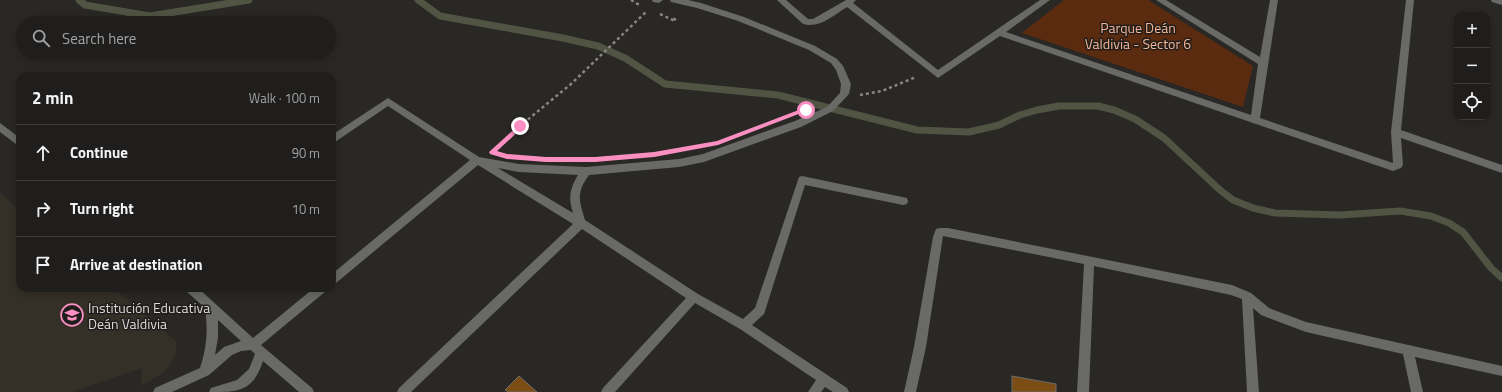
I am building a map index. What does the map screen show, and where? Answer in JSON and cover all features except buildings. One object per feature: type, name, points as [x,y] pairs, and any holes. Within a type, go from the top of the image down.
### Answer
[{"type":"street","points":[[336,277],[477,160],[534,169],[586,171],[679,163],[704,158],[798,124],[830,109],[844,94],[846,84],[840,68],[834,61],[812,48],[742,19],[698,5],[674,0]]},
{"type":"street","points":[[781,0],[806,22],[815,22],[849,2],[938,75],[1000,33],[1041,1]]},
{"type":"street","points":[[1160,0],[1263,63]]},
{"type":"street","points":[[1255,119],[1274,0]]},
{"type":"street","points":[[1000,33],[1389,166],[1398,165],[1396,132],[1410,0]]},
{"type":"street","points":[[1495,0],[1502,2]]},
{"type":"street","points":[[336,137],[388,101],[477,160],[581,223],[694,297],[744,325],[823,380],[843,392]]},
{"type":"street","points":[[0,127],[16,140]]},
{"type":"street","points":[[1396,132],[1502,169]]},
{"type":"street","points":[[581,223],[573,199],[576,185],[586,171]]},
{"type":"street","points":[[744,325],[760,311],[802,180],[903,201]]},
{"type":"street","points":[[404,392],[581,223]]},
{"type":"street","points":[[910,392],[920,347],[940,232],[948,232],[1232,290],[1247,296],[1265,312],[1306,327],[1502,371]]},
{"type":"street","points":[[1083,392],[1089,261]]},
{"type":"street","points":[[194,292],[308,392]]},
{"type":"street","points":[[215,392],[241,384],[254,372],[257,348],[318,292]]},
{"type":"street","points":[[1247,296],[1253,392]]},
{"type":"street","points":[[607,392],[694,297]]},
{"type":"street","points":[[205,371],[212,350],[214,330],[210,306]]},
{"type":"street","points":[[160,392],[205,371],[228,351],[241,346],[257,348]]},
{"type":"street","points":[[1408,349],[1417,392]]},
{"type":"street","points":[[814,392],[823,380]]},
{"type":"path","points":[[492,152],[520,126],[571,84],[649,9]]},
{"type":"path","points":[[856,95],[874,94],[888,90],[918,75]]},
{"type":"shaded area","name":"Institución Educativa Deán Valdivia","points":[[0,193],[16,207],[16,292],[118,292],[176,341],[176,353],[164,372],[141,386],[142,368],[71,392],[0,392]]},
{"type":"green space","name":"Parque Deán Valdivia - Sector 6","points":[[1064,0],[1148,0],[1253,66],[1243,107],[1022,33]]},
{"type":"waterway","points":[[79,0],[85,5],[150,16],[249,0]]},
{"type":"waterway","points":[[418,0],[440,16],[563,38],[598,46],[625,58],[665,84],[778,95],[917,130],[969,132],[999,125],[1020,115],[1037,110],[1059,106],[1098,106],[1114,110],[1135,119],[1164,138],[1220,190],[1233,200],[1253,208],[1275,213],[1340,215],[1400,211],[1431,216],[1449,223],[1463,232],[1491,268],[1502,278]]},
{"type":"place","name":"Institución Educativa Deán Valdivia","points":[[72,315]]},
{"type":"route","points":[[520,126],[492,152],[500,155],[520,158],[546,160],[595,159],[654,155],[718,143],[806,110]]}]
